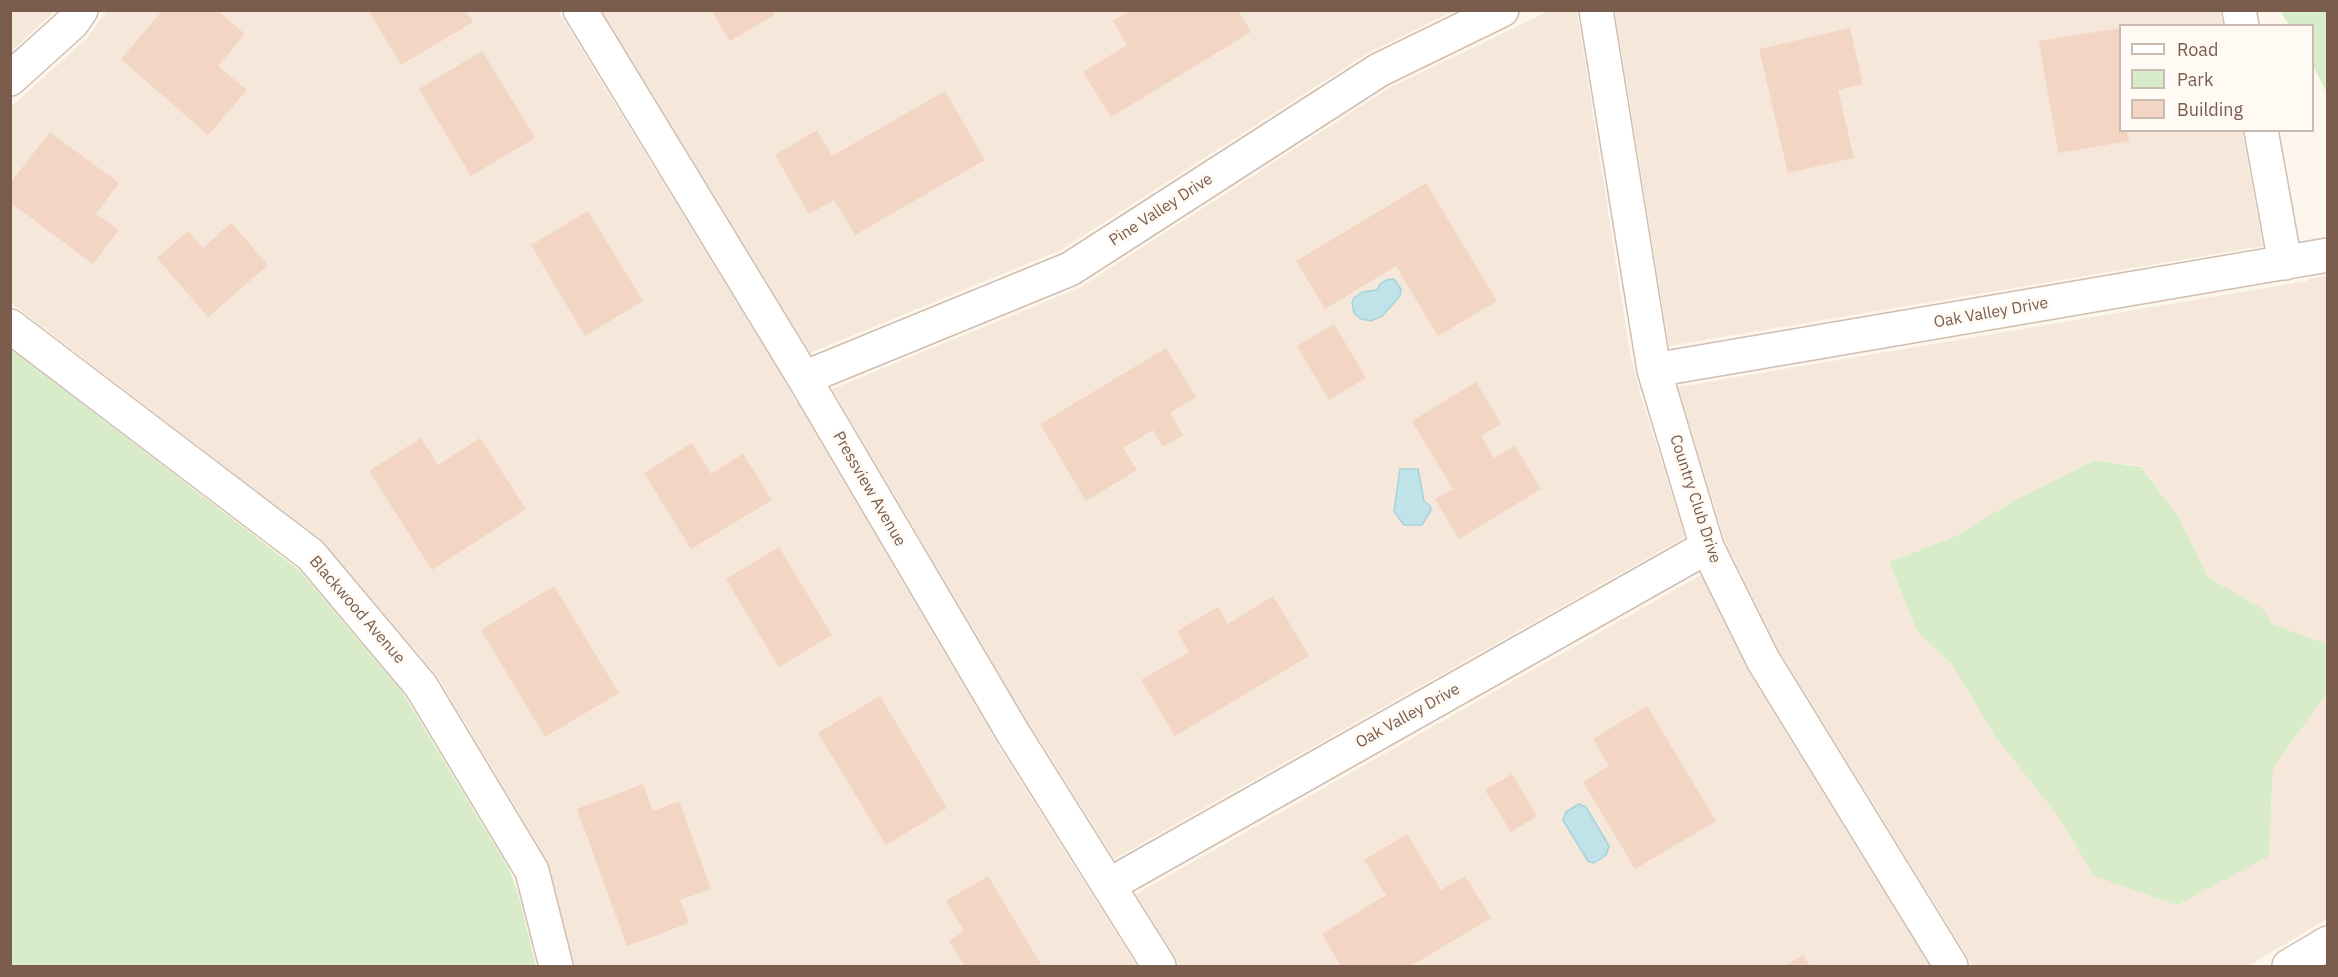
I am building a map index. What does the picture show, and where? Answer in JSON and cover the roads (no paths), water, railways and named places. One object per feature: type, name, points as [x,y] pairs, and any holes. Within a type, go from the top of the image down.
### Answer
[{"type":"street","points":[[10,79],[72,22],[81,10]]},
{"type":"street","name":"Pressview Avenue","points":[[580,10],[804,378],[1013,733],[1159,966]]},
{"type":"street","name":"Pine Valley Drive","points":[[804,378],[1070,269],[1379,70],[1502,10]]},
{"type":"street","name":"Country Club Drive","points":[[1596,10],[1654,370],[1707,548],[1763,660],[1951,966]]},
{"type":"street","points":[[2261,132],[2285,262]]},
{"type":"street","name":"Oak Valley Drive","points":[[1654,370],[2328,255]]},
{"type":"street","name":"Blackwood Avenue","points":[[10,326],[311,555],[421,686],[532,871],[556,966]]},
{"type":"street","name":"Oak Valley Drive","points":[[1109,885],[1707,548]]},
{"type":"street","points":[[2289,966],[2328,943]]},
{"type":"water","points":[[1394,279],[1401,289],[1400,296],[1382,316],[1371,321],[1361,319],[1354,313],[1352,303],[1354,298],[1362,292],[1377,290],[1386,280]]},
{"type":"water","points":[[1400,469],[1418,469],[1424,501],[1431,510],[1422,525],[1404,525],[1394,511]]},
{"type":"water","points":[[1579,804],[1586,807],[1609,846],[1606,855],[1594,863],[1588,861],[1563,820],[1566,812]]}]
